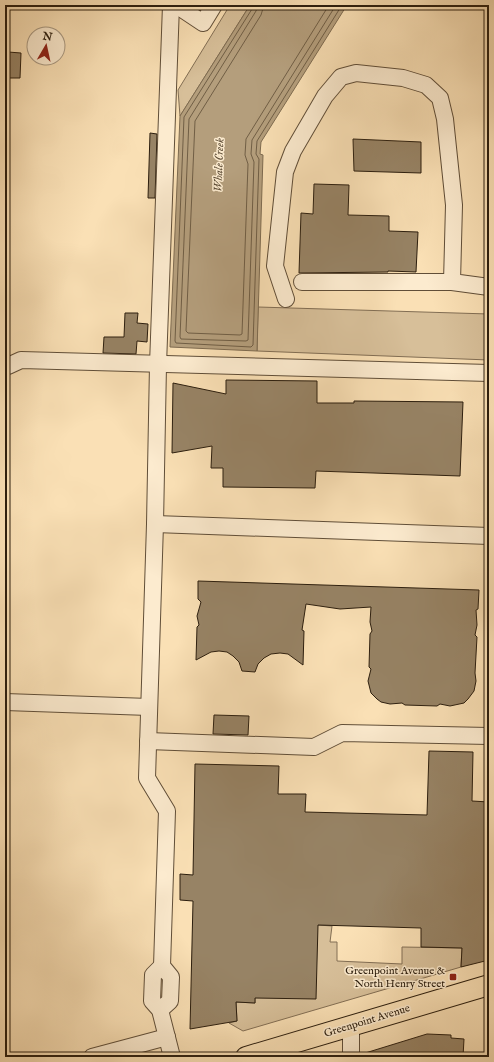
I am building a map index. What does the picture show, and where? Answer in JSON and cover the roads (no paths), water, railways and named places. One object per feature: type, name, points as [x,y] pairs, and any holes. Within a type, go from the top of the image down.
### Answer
[{"type":"main road","name":"Greenpoint Avenue","points":[[246,1057],[489,985]]},
{"type":"street","points":[[171,5],[158,365],[155,524],[147,778],[168,811],[162,966],[171,977],[170,1001],[160,1010],[172,1057]]},
{"type":"street","points":[[176,5],[203,23],[214,5]]},
{"type":"street","points":[[286,299],[275,266],[285,172],[293,151],[325,96],[341,77],[356,73],[403,78],[426,85],[440,98],[445,119],[454,205],[452,282]]},
{"type":"street","points":[[302,282],[452,282],[489,287]]},
{"type":"street","points":[[5,366],[21,360],[489,373]]},
{"type":"street","points":[[155,524],[489,536]]},
{"type":"street","points":[[5,702],[149,707]]},
{"type":"street","points":[[148,741],[314,747],[342,733],[489,736]]},
{"type":"street","points":[[351,1026],[351,1057]]},
{"type":"street","points":[[92,1057],[167,1038]]},
{"type":"water","name":"Whale Creek","points":[[250,5],[347,5],[261,142],[260,154],[263,155],[257,351],[170,347],[180,116]]},
{"type":"place","name":"Greenpoint Avenue & North Henry Street","points":[[453,977]]}]
